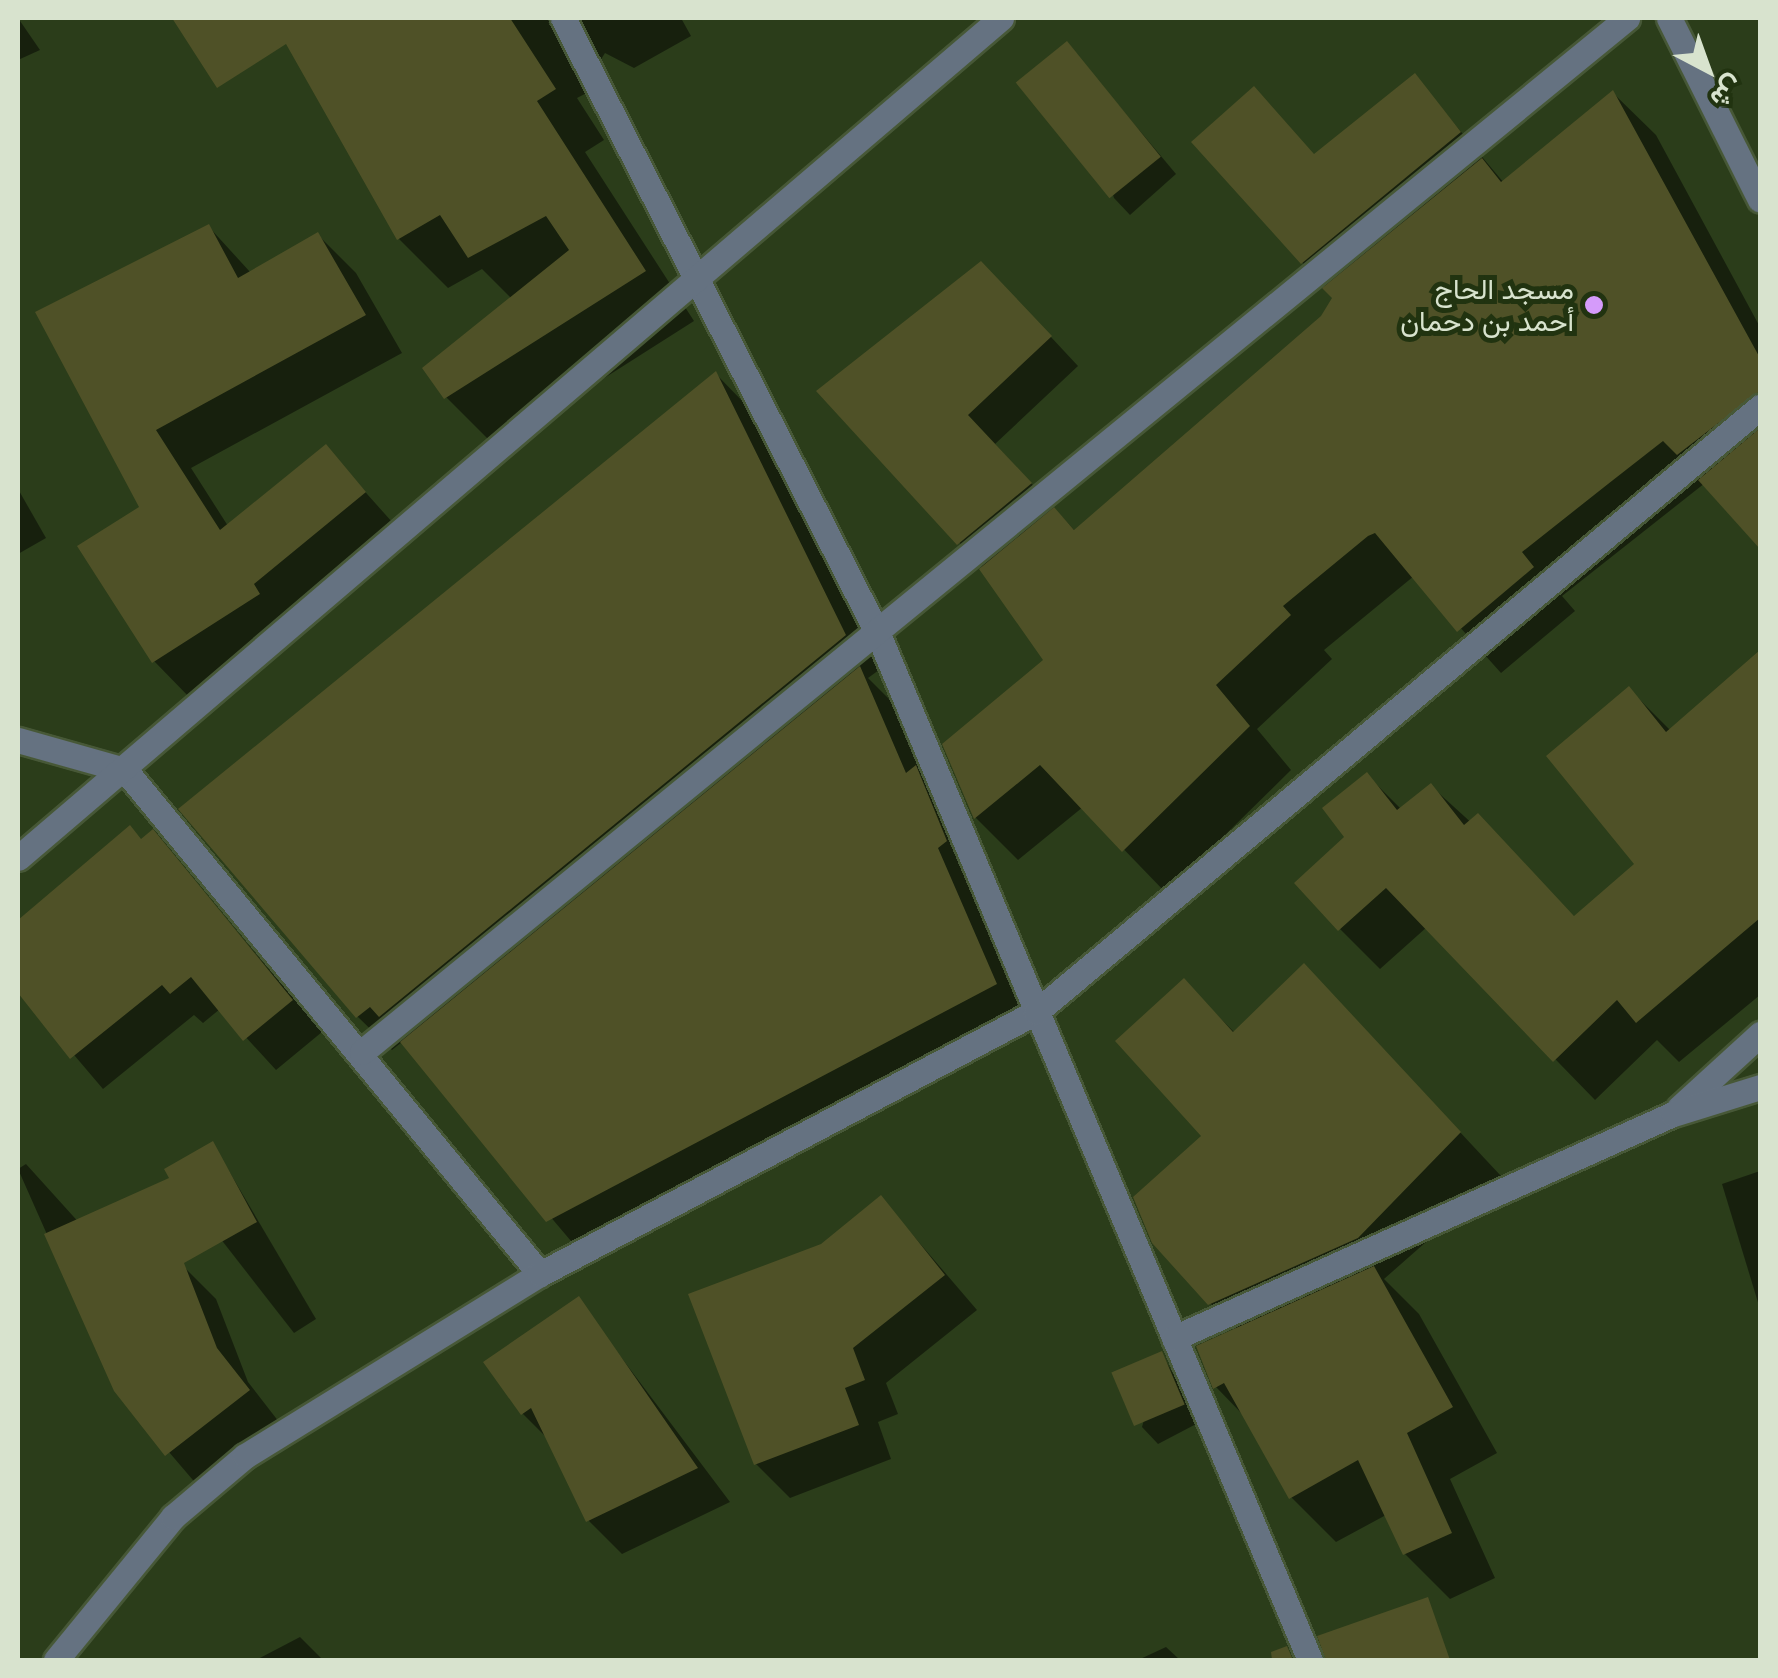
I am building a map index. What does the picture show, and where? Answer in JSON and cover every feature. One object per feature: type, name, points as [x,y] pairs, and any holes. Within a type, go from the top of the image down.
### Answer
[{"type":"street","points":[[563,18],[878,634],[1310,1660]]},
{"type":"street","points":[[18,858],[125,770],[693,276],[1001,18]]},
{"type":"street","points":[[362,1052],[1627,18]]},
{"type":"street","points":[[1669,18],[1760,200]]},
{"type":"street","points":[[56,1660],[174,1517],[246,1456],[540,1274],[1036,1012],[1760,408]]},
{"type":"street","points":[[18,740],[125,770],[362,1052],[540,1274]]},
{"type":"street","points":[[1673,1114],[1760,1034]]},
{"type":"street","points":[[1174,1338],[1673,1114],[1760,1088]]},
{"type":"building","points":[[172,18],[510,18],[556,89],[537,101],[646,271],[444,399],[422,368],[569,250],[546,216],[468,258],[440,215],[397,240],[286,44],[217,88]]},
{"type":"building","points":[[1067,41],[1161,157],[1109,198],[1016,83]]},
{"type":"building","points":[[1415,73],[1461,132],[1301,264],[1191,142],[1254,86],[1314,154]]},
{"type":"building","points":[[1613,90],[1760,358],[1760,391],[1677,455],[1663,441],[1522,552],[1534,567],[1457,632],[1375,533],[1368,536],[1283,606],[1291,615],[1216,685],[1250,726],[1122,852],[1040,765],[974,819],[942,744],[1043,660],[979,569],[1054,507],[1074,530],[1321,316],[1332,298],[1322,288],[1482,158],[1501,182]]},
{"type":"building","points":[[209,224],[238,278],[318,232],[366,315],[156,430],[220,530],[326,444],[366,492],[254,584],[260,594],[152,663],[77,546],[139,507],[35,312]]},
{"type":"building","points":[[981,261],[1052,336],[968,415],[1032,483],[957,545],[816,391]]},
{"type":"building","points":[[716,371],[846,635],[379,1017],[370,1007],[356,1018],[178,809]]},
{"type":"building","points":[[1760,428],[1760,549],[1698,480]]},
{"type":"building","points":[[1760,650],[1760,918],[1636,1023],[1617,1000],[1553,1062],[1386,888],[1338,931],[1294,883],[1344,837],[1322,808],[1367,772],[1397,810],[1431,783],[1464,825],[1478,813],[1574,916],[1634,864],[1546,756],[1629,686],[1666,732]]},
{"type":"building","points":[[860,666],[906,773],[916,765],[947,841],[938,848],[997,984],[546,1222],[400,1042]]},
{"type":"building","points":[[130,825],[141,839],[153,829],[293,1000],[243,1041],[191,977],[170,994],[162,985],[70,1059],[18,993],[18,920]]},
{"type":"building","points":[[1304,963],[1461,1132],[1358,1238],[1208,1305],[1152,1243],[1133,1197],[1201,1136],[1115,1041],[1184,978],[1233,1032]]},
{"type":"building","points":[[213,1141],[257,1222],[184,1263],[217,1348],[250,1390],[165,1456],[114,1391],[44,1234],[169,1178],[164,1169]]},
{"type":"building","points":[[881,1195],[945,1275],[853,1348],[865,1380],[845,1388],[859,1425],[754,1465],[688,1294],[821,1244]]},
{"type":"building","points":[[1374,1266],[1453,1407],[1407,1433],[1452,1533],[1403,1555],[1358,1460],[1289,1499],[1224,1383],[1213,1389],[1196,1346]]},
{"type":"building","points":[[579,1296],[698,1468],[586,1522],[531,1408],[521,1415],[483,1362]]},
{"type":"building","points":[[1162,1351],[1185,1404],[1134,1426],[1111,1372]]},
{"type":"building","points":[[1428,1597],[1450,1660],[1326,1660],[1317,1636]]},
{"type":"building","points":[[1287,1646],[1293,1660],[1272,1660],[1271,1652]]},
{"type":"place","name":"مسجد الحاج أحمد بن دحمان","points":[[1594,305]]}]
